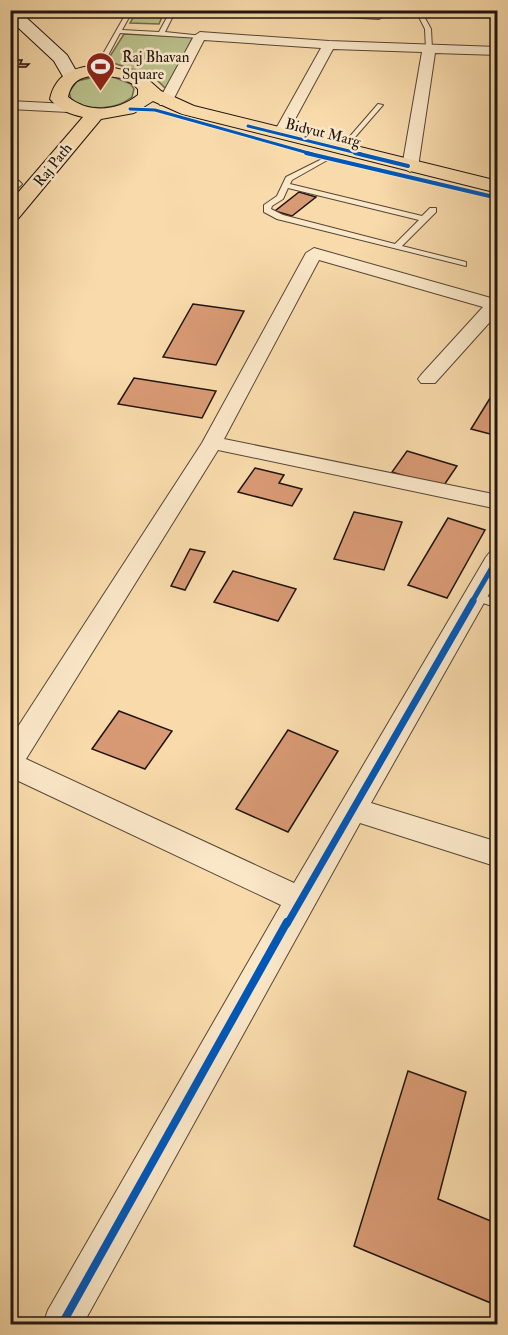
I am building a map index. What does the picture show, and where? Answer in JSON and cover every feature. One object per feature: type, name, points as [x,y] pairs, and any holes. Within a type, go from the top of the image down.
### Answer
[{"type":"main road","points":[[95,71],[115,72],[136,79],[147,89],[147,97],[139,105],[130,109],[96,113],[58,105],[59,93],[70,76],[95,71]]},
{"type":"main road","name":"Bidyut Marg","points":[[147,89],[165,102],[280,134],[335,154],[410,167],[498,187]]},
{"type":"main road","name":"Raj Path","points":[[54,127],[58,105]]},
{"type":"main road","name":"Bidyut Marg","points":[[130,109],[155,110],[335,154],[498,198]]},
{"type":"main road","name":"Raj Path","points":[[10,216],[96,113]]},
{"type":"main road","name":"Raj Path","points":[[12,186],[28,165]]},
{"type":"street","points":[[25,10],[80,55],[95,71]]},
{"type":"street","points":[[10,11],[61,58],[70,76]]},
{"type":"street","points":[[165,102],[200,36],[329,45],[498,51]]},
{"type":"street","points":[[280,134],[329,45]]},
{"type":"street","points":[[410,167],[429,49]]},
{"type":"street","points":[[10,105],[58,105]]},
{"type":"street","points":[[300,900],[10,763],[212,443],[314,252],[496,305],[428,379]]},
{"type":"street","points":[[212,443],[498,502]]},
{"type":"street","points":[[62,1324],[353,809],[486,600],[498,557]]},
{"type":"street","points":[[353,809],[498,855]]},
{"type":"lane","points":[[95,71],[131,10]]},
{"type":"lane","points":[[161,34],[174,10]]},
{"type":"lane","points":[[229,10],[339,13],[379,17]]},
{"type":"lane","points":[[429,49],[428,29],[422,17],[435,10]]},
{"type":"lane","points":[[118,31],[200,36]]},
{"type":"lane","points":[[380,105],[335,154],[295,174],[285,185],[280,197],[267,208],[271,213],[463,264]]},
{"type":"lane","points":[[285,185],[424,219]]},
{"type":"lane","points":[[397,246],[432,210]]},
{"type":"green space","points":[[165,10],[159,24],[130,23],[137,11]]},
{"type":"green space","points":[[124,34],[193,37],[167,90],[153,76],[107,61]]},
{"type":"green space","name":"Raj Bhavan Square","points":[[111,76],[131,84],[134,89],[132,97],[118,105],[102,108],[85,106],[71,99],[69,92],[77,81]]},
{"type":"building","points":[[10,60],[22,60],[20,64],[29,64],[26,67],[10,70]]},
{"type":"building","points":[[299,192],[316,197],[292,216],[275,211]]},
{"type":"building","points":[[193,304],[244,311],[216,365],[163,357]]},
{"type":"building","points":[[134,378],[216,391],[202,418],[118,404]]},
{"type":"building","points":[[492,395],[498,397],[498,436],[471,429]]},
{"type":"building","points":[[407,451],[457,466],[442,488],[392,472]]},
{"type":"building","points":[[255,468],[284,475],[279,483],[302,489],[292,506],[238,492]]},
{"type":"building","points":[[354,512],[402,522],[384,570],[334,559]]},
{"type":"building","points":[[448,518],[485,530],[447,598],[408,585]]},
{"type":"building","points":[[190,549],[205,552],[185,590],[171,586]]},
{"type":"building","points":[[233,571],[296,589],[278,621],[214,602]]},
{"type":"building","points":[[119,711],[172,731],[145,769],[92,749]]},
{"type":"building","points":[[288,730],[338,751],[288,832],[236,809]]},
{"type":"building","points":[[408,1071],[466,1092],[438,1199],[498,1224],[498,1306],[354,1246]]},
{"type":"cycle path","points":[[130,109],[155,110],[298,151],[498,198]]},
{"type":"cycle path","points":[[248,126],[408,166]]},
{"type":"cycle path","points":[[62,1324],[300,900],[498,557]]},
{"type":"place","name":"Raj Bhavan Square","points":[[101,92]]}]
